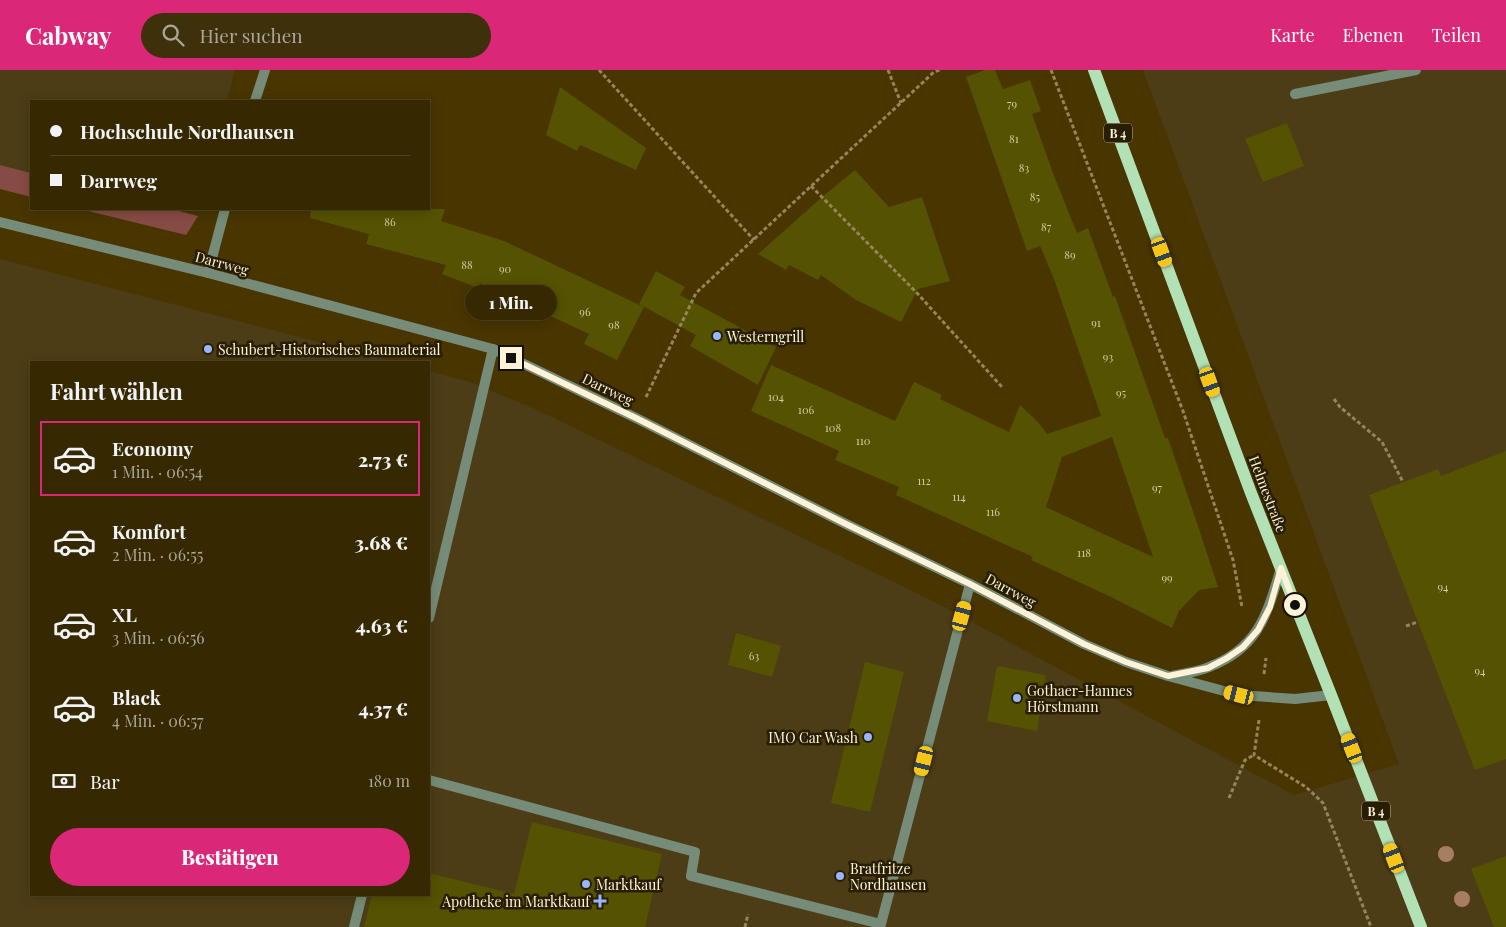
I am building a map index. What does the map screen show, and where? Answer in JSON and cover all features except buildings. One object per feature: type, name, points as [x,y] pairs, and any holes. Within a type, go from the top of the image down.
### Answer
[{"type":"main road","name":"Helmestraße","points":[[1094,70],[1247,483],[1421,927]]},
{"type":"street","points":[[254,100],[265,70]]},
{"type":"street","points":[[1295,94],[1416,70]]},
{"type":"street","points":[[208,273],[224,210]]},
{"type":"street","name":"Darrweg","points":[[0,222],[208,273],[493,349],[970,584],[1084,644],[1126,662],[1168,676],[1239,695],[1294,700],[1331,695]]},
{"type":"street","points":[[430,614],[493,349]]},
{"type":"street","name":"Darrweg","points":[[1168,676],[1208,668],[1243,647],[1258,630],[1270,607],[1281,568]]},
{"type":"street","points":[[430,780],[695,852],[691,876],[881,925],[970,584]]},
{"type":"street","points":[[354,927],[362,896]]},
{"type":"path","points":[[599,70],[754,240]]},
{"type":"path","points":[[888,70],[901,103]]},
{"type":"path","points":[[636,418],[696,293],[934,72],[940,70]]},
{"type":"path","points":[[1051,70],[1183,412],[1233,560],[1242,609],[1258,630],[1267,647],[1254,754],[1245,760],[1229,798]]},
{"type":"path","points":[[812,186],[917,293],[1002,386]]},
{"type":"path","points":[[1334,399],[1340,407],[1382,442],[1403,482]]},
{"type":"path","points":[[1406,626],[1418,622]]},
{"type":"path","points":[[1254,754],[1306,787],[1323,803],[1371,927]]},
{"type":"shaded area","points":[[0,70],[235,70],[227,100],[30,100],[30,173],[0,165]]},
{"type":"shaded area","points":[[1143,70],[1506,70],[1506,927],[0,927],[0,259],[391,361],[30,361],[30,896],[430,896],[430,371],[470,382],[535,409],[929,599],[1294,795],[1399,764]]},
{"type":"shaded area","points":[[0,165],[30,173],[30,197],[0,189]]},
{"type":"shaded area","points":[[84,210],[175,210],[198,216],[186,235]]},
{"type":"place","name":"Westerngrill","points":[[717,336]]},
{"type":"place","name":"Schubert-Historisches Baumaterial","points":[[208,349]]},
{"type":"place","name":"Gothaer-Hannes Hörstmann","points":[[1017,698]]},
{"type":"place","name":"IMO Car Wash","points":[[868,737]]},
{"type":"place","name":"Bratfritze Nordhausen","points":[[840,876]]},
{"type":"place","name":"Marktkauf","points":[[586,884]]},
{"type":"place","name":"Apotheke im Marktkauf","points":[[600,901]]},
{"type":"route","points":[[511,358],[970,584],[1084,644],[1126,662],[1168,676],[1208,668],[1243,647],[1258,630],[1270,607],[1281,568],[1295,605]]}]
